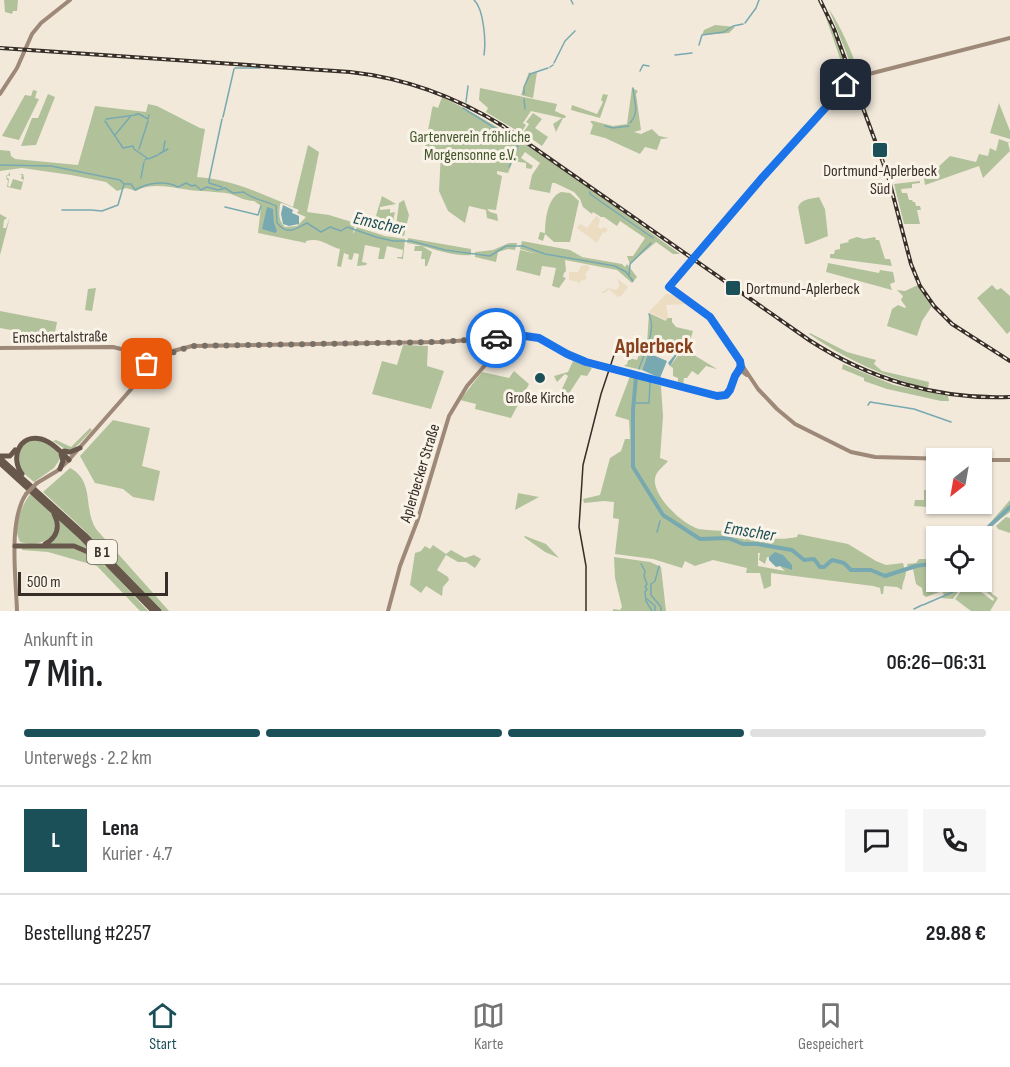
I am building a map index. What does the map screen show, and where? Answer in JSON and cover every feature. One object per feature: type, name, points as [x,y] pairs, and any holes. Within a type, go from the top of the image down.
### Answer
[{"type":"highway","points":[[0,457],[10,456],[22,441],[35,437],[48,440],[70,459]]},
{"type":"highway","points":[[26,480],[15,459],[18,448],[23,442],[42,439],[62,452],[80,448]]},
{"type":"highway","points":[[60,469],[63,459],[62,452]]},
{"type":"highway","name":"B 1","points":[[0,457],[85,535],[159,611]]},
{"type":"highway","name":"B 1","points":[[0,463],[106,561],[153,611]]},
{"type":"highway","points":[[15,544],[40,545],[48,543],[53,538],[58,525],[50,507]]},
{"type":"highway","points":[[15,544],[74,546],[90,551],[106,561]]},
{"type":"main road","points":[[0,94],[17,68],[32,34],[41,23],[70,0]]},
{"type":"main road","points":[[926,458],[875,457],[842,450],[786,417],[740,368],[737,358],[710,317],[669,287],[767,173],[850,82],[861,76],[1010,38]]},
{"type":"main road","points":[[17,611],[16,514],[26,494],[70,459],[151,366],[165,355],[192,346],[439,342],[532,336],[544,340],[576,359],[717,396],[727,394],[740,368]]},
{"type":"main road","name":"Aplerbecker Straße","points":[[387,611],[449,416],[462,393],[495,352],[494,338]]},
{"type":"main road","name":"Emschertalstraße","points":[[0,348],[108,346],[134,352],[151,366]]},
{"type":"main road","points":[[992,460],[1010,460]]},
{"type":"green space","points":[[4,0],[18,0],[17,11],[13,11],[12,14],[5,12]]},
{"type":"green space","points":[[817,0],[828,16],[850,78],[847,79],[824,12]]},
{"type":"green space","points":[[829,9],[853,56],[859,73],[855,75]]},
{"type":"green space","points":[[715,25],[735,27],[729,33],[702,35],[704,30]]},
{"type":"green space","points":[[529,72],[531,74],[537,72],[533,98],[521,95]]},
{"type":"green space","points":[[480,88],[557,104],[555,111],[566,116],[556,132],[553,124],[562,118],[531,111],[523,123],[526,125],[521,133],[486,112],[488,108],[479,100]]},
{"type":"green space","points":[[632,88],[638,91],[636,94],[641,130],[634,132],[641,134],[652,129],[659,136],[669,138],[661,139],[657,150],[645,147],[640,154],[605,138],[590,134],[593,125],[590,121],[613,126],[627,124]]},
{"type":"green space","points":[[33,90],[37,91],[35,98],[39,99],[19,140],[2,136],[25,95],[31,96]]},
{"type":"green space","points":[[48,94],[55,97],[36,145],[21,146],[32,118],[38,118]]},
{"type":"green space","points":[[603,94],[608,95],[600,118],[571,110],[572,105],[597,114],[603,102],[601,100]]},
{"type":"green space","name":"Gartenverein fröhliche Morgensonne e.V.","points":[[442,97],[534,150],[680,254],[673,254],[656,242],[630,264],[627,256],[633,256],[645,238],[620,221],[617,226],[604,217],[593,212],[592,214],[583,207],[574,192],[555,183],[552,183],[550,193],[529,189],[532,175],[540,163],[525,152],[521,158],[533,166],[531,169],[526,168],[526,163],[513,161],[508,173],[497,171],[497,174],[502,176],[496,210],[487,209],[497,214],[498,221],[487,218],[486,210],[469,206],[465,223],[448,211],[439,191],[441,152],[425,146],[433,106],[438,108]]},
{"type":"green space","points":[[999,103],[1010,131],[1010,139],[990,133]]},
{"type":"green space","points":[[148,104],[157,106],[205,129],[197,177],[234,184],[293,207],[308,145],[319,152],[307,212],[329,215],[355,223],[353,234],[357,227],[385,236],[405,239],[403,259],[397,257],[402,257],[403,250],[387,246],[384,259],[378,259],[380,248],[365,245],[362,262],[367,263],[366,265],[357,266],[359,254],[354,253],[352,260],[348,259],[349,255],[344,253],[341,267],[337,266],[340,249],[324,242],[311,240],[306,243],[258,233],[261,206],[254,201],[231,194],[160,186],[151,186],[136,191],[126,188],[117,191],[106,182],[71,175],[22,168],[0,171],[0,150],[10,151],[11,156],[15,159],[78,165],[95,106],[146,112]],"holes":[[[280,204],[299,210],[297,213],[306,217],[297,226],[285,227],[281,222]]]},
{"type":"green space","points":[[533,113],[542,119],[535,128],[548,137],[542,146],[523,133],[529,124],[526,122]]},
{"type":"green space","points":[[999,139],[1010,143],[1008,143],[1010,151],[983,178],[979,166],[925,185],[924,178],[934,174],[935,170],[950,156],[976,162],[979,154],[988,156],[990,148],[996,151]]},
{"type":"green space","points":[[6,177],[9,179],[8,186],[10,187],[13,179],[23,182],[21,190],[7,187]]},
{"type":"green space","points":[[920,181],[920,183],[912,184],[912,188],[901,189],[902,193],[907,193],[909,200],[915,202],[916,206],[920,206],[921,210],[917,210],[920,224],[904,224],[894,184]]},
{"type":"green space","points":[[561,192],[570,193],[579,201],[570,242],[554,242],[545,234],[543,241],[538,239],[540,232],[545,233],[550,203]]},
{"type":"green space","points":[[382,196],[396,204],[380,207],[380,210],[390,209],[390,213],[395,212],[392,226],[377,224],[376,228],[395,233],[399,203],[404,200],[409,215],[404,236],[372,229]]},
{"type":"green space","points":[[819,197],[825,209],[828,236],[805,244],[798,207],[804,200]]},
{"type":"green space","points":[[0,214],[7,218],[4,220],[3,228],[6,228],[10,217],[0,255]]},
{"type":"green space","points":[[857,237],[864,239],[875,237],[879,240],[885,259],[890,259],[892,266],[830,258],[830,254],[840,249],[840,244]]},
{"type":"green space","points":[[408,238],[471,249],[471,255],[455,254],[407,243]]},
{"type":"green space","points":[[522,241],[570,250],[582,257],[622,264],[625,267],[627,264],[637,277],[632,283],[617,270],[565,260],[566,271],[563,277],[566,278],[559,288],[552,286],[556,268],[542,266],[540,276],[516,270],[520,250],[537,254],[520,249]]},
{"type":"green space","points":[[509,243],[517,243],[515,250],[508,249],[498,252],[496,262],[475,257],[475,252],[493,250]]},
{"type":"green space","points":[[415,246],[422,246],[432,252],[427,266],[425,266],[425,259],[421,259],[422,251],[414,251]]},
{"type":"green space","points":[[828,263],[879,273],[880,270],[893,272],[895,282],[890,284],[892,290],[826,272]]},
{"type":"green space","points":[[918,285],[932,306],[922,321],[917,336],[887,326],[892,309],[898,305],[906,307],[901,300],[903,296],[897,290],[905,291]]},
{"type":"green space","points":[[992,285],[997,290],[1001,288],[1010,296],[1010,331],[1007,334],[977,298]]},
{"type":"green space","points":[[96,288],[92,311],[85,310],[88,289]]},
{"type":"green space","points":[[0,311],[57,322],[54,338],[0,328]]},
{"type":"green space","points":[[649,313],[666,321],[666,318],[672,318],[676,327],[693,331],[690,341],[694,355],[717,369],[706,366],[698,375],[692,371],[687,378],[684,378],[683,385],[678,384],[678,378],[673,376],[673,368],[670,366],[680,353],[661,340],[653,340],[642,370],[624,366],[629,358],[637,360],[642,346],[647,344]]},
{"type":"green space","points":[[810,333],[847,352],[876,360],[874,364],[882,371],[929,382],[928,389],[866,366],[837,351]]},
{"type":"green space","points":[[403,345],[428,346],[427,366],[444,371],[431,409],[372,394],[382,361],[397,365]]},
{"type":"green space","points":[[573,361],[592,368],[587,376],[581,375],[566,398],[562,389],[568,376],[565,374],[557,382],[554,376],[568,372]]},
{"type":"green space","points":[[843,364],[894,385],[948,396],[949,401],[887,389],[864,381],[864,378],[842,369]]},
{"type":"green space","points":[[514,371],[529,384],[511,418],[475,409],[476,404],[460,400],[482,372],[509,378]]},
{"type":"green space","points":[[630,376],[661,386],[663,416],[660,458],[668,461],[657,473],[655,482],[657,490],[668,507],[692,526],[699,529],[772,538],[797,537],[798,534],[848,544],[886,565],[903,563],[906,571],[902,590],[897,587],[884,586],[883,594],[881,594],[880,588],[873,586],[771,573],[771,586],[764,589],[760,573],[746,573],[747,568],[713,560],[695,566],[685,561],[682,568],[653,559],[615,554],[619,519],[613,518],[614,502],[584,503],[583,499],[600,495],[610,458],[621,451],[625,439],[630,439],[629,420],[615,416]],"holes":[[[758,553],[760,553],[759,560],[765,564],[767,557],[770,557],[785,571],[758,566]]]},
{"type":"green space","points":[[113,420],[150,428],[142,466],[160,471],[154,501],[133,497],[123,489],[95,483],[80,456]]},
{"type":"green space","points":[[90,428],[92,430],[74,449],[65,449],[53,441],[56,440],[71,447]]},
{"type":"green space","points":[[37,440],[55,449],[60,459],[54,468],[34,482],[20,470],[17,454],[26,442]]},
{"type":"green space","points":[[70,468],[83,480],[92,521],[96,529],[169,611],[161,611],[83,529],[43,492]]},
{"type":"green space","points":[[924,490],[926,490],[926,507],[914,506],[915,500],[924,500]]},
{"type":"green space","points":[[31,493],[46,506],[55,526],[55,534],[35,544],[20,542],[17,530],[21,510]]},
{"type":"green space","points":[[518,493],[539,497],[515,510]]},
{"type":"green space","points":[[1010,500],[1010,512],[992,526],[987,526]]},
{"type":"green space","points":[[56,516],[95,553],[84,548],[47,544],[54,538]]},
{"type":"green space","points":[[1006,517],[1010,518],[1010,533],[996,526]]},
{"type":"green space","points":[[525,536],[546,544],[559,558],[545,552]]},
{"type":"green space","points":[[433,545],[446,554],[451,550],[465,558],[474,555],[481,559],[475,568],[446,555],[437,570],[449,580],[443,587],[442,596],[426,586],[421,593],[410,585],[415,553],[421,551],[425,546],[430,549]]},
{"type":"green space","points":[[69,546],[95,558],[110,570],[148,611],[140,611],[97,566],[48,552],[22,550],[22,547]]},
{"type":"green space","points":[[614,557],[650,562],[661,567],[666,611],[613,611],[613,609],[620,610],[622,607],[615,578]]},
{"type":"green space","points":[[919,559],[926,559],[926,592],[939,592],[926,597],[923,595],[922,588],[916,584],[913,569],[909,570],[907,564],[916,563]]},
{"type":"green space","points":[[942,592],[958,592],[953,599],[940,598],[944,595]]},
{"type":"green space","points":[[960,592],[981,592],[993,601],[994,599],[987,592],[990,592],[998,598],[990,611],[971,611],[955,599]]},
{"type":"shaded area","points":[[596,216],[600,219],[598,227],[608,229],[605,233],[603,232],[597,243],[577,228],[580,224],[587,228]]},
{"type":"shaded area","points":[[587,265],[590,268],[585,274],[587,279],[580,281],[579,285],[578,282],[569,280],[569,272],[578,272],[581,266]]},
{"type":"shaded area","points":[[618,279],[628,287],[621,296],[618,297],[609,289],[601,293],[608,288],[616,290],[619,287]]},
{"type":"shaded area","points":[[666,294],[674,295],[685,304],[666,305],[668,318],[666,320],[649,312]]},
{"type":"water","points":[[283,205],[299,216],[299,224],[289,226],[283,224],[281,214]]},
{"type":"water","points":[[267,207],[273,209],[277,231],[275,233],[262,229]]},
{"type":"water","points":[[653,340],[665,340],[680,350],[670,366],[668,363],[677,352],[658,343],[653,355],[667,361],[660,378],[642,370]]},
{"type":"water","points":[[775,552],[783,555],[792,565],[792,570],[776,567],[769,560]]},
{"type":"waterway","points":[[474,0],[482,18],[484,55]]},
{"type":"waterway","points":[[571,0],[573,4]]},
{"type":"waterway","points":[[745,23],[759,0]]},
{"type":"waterway","points":[[699,45],[702,35],[724,32],[733,26],[743,24]]},
{"type":"waterway","points":[[554,63],[565,41],[575,31]]},
{"type":"waterway","points":[[675,55],[692,53]]},
{"type":"waterway","points":[[640,71],[643,65],[649,66]]},
{"type":"waterway","points":[[235,68],[260,68]]},
{"type":"waterway","points":[[524,94],[524,87],[530,74],[548,68]]},
{"type":"waterway","points":[[223,117],[234,69]]},
{"type":"waterway","points":[[466,102],[468,86]]},
{"type":"waterway","points":[[630,123],[636,111],[633,88]]},
{"type":"waterway","points":[[524,99],[525,109]]},
{"type":"waterway","points":[[463,108],[512,139]]},
{"type":"waterway","points":[[136,114],[148,119],[149,115]]},
{"type":"waterway","points":[[106,119],[136,115]]},
{"type":"waterway","points":[[115,135],[130,117]]},
{"type":"waterway","points":[[222,119],[209,180],[209,183],[222,187]]},
{"type":"waterway","points":[[105,121],[123,148],[133,146],[147,158],[145,160]]},
{"type":"waterway","points":[[139,149],[148,121]]},
{"type":"waterway","points":[[605,126],[613,128],[629,126]]},
{"type":"waterway","points":[[513,139],[519,144],[517,147]]},
{"type":"waterway","points":[[163,152],[165,141]]},
{"type":"waterway","points":[[159,154],[168,149]]},
{"type":"waterway","points":[[509,167],[517,149]]},
{"type":"waterway","points":[[148,159],[158,155]]},
{"type":"waterway","points":[[141,178],[144,162]]},
{"type":"waterway","name":"Emscher","points":[[0,165],[51,166],[120,180],[124,184],[131,184],[135,190],[150,184],[162,183],[178,187],[186,183],[195,185],[201,190],[207,187],[218,190],[225,188],[233,193],[244,192],[276,206],[277,223],[288,230],[307,223],[321,232],[330,227],[341,231],[347,227],[393,241],[411,241],[445,250],[490,256],[506,246],[523,246],[545,254],[615,266],[626,272],[633,281]]},
{"type":"waterway","points":[[91,210],[102,211],[118,205],[124,184]]},
{"type":"waterway","points":[[590,192],[653,238]]},
{"type":"waterway","points":[[225,207],[258,215],[261,206]]},
{"type":"waterway","points":[[62,210],[90,210]]},
{"type":"waterway","points":[[629,275],[630,264],[651,243]]},
{"type":"waterway","name":"Emscher","points":[[639,369],[651,334],[649,314]]},
{"type":"waterway","name":"Emscher","points":[[636,377],[633,410],[633,467],[663,515],[700,539],[728,538],[743,544],[792,550],[804,560],[814,559],[820,567],[824,567],[832,560],[844,563],[851,570],[871,570],[885,576],[926,564]]},
{"type":"waterway","points":[[634,403],[649,403],[650,382]]},
{"type":"waterway","points":[[868,405],[870,402],[914,409],[951,422]]},
{"type":"waterway","name":"Emscher","points":[[990,526],[1010,507]]},
{"type":"waterway","points":[[657,532],[660,521]]},
{"type":"waterway","points":[[641,564],[645,571],[647,584],[645,587],[647,589],[646,601],[652,611]]},
{"type":"waterway","points":[[659,566],[655,581],[651,584],[651,595],[661,607],[661,611]]},
{"type":"waterway","points":[[923,605],[953,592]]},
{"type":"waterway","points":[[647,599],[655,606],[655,611]]},
{"type":"waterway","points":[[914,609],[922,605]]},
{"type":"tram line","points":[[586,611],[586,566],[579,527],[583,465],[601,394],[619,340]]},
{"type":"railway","points":[[820,0],[834,29],[888,176],[911,264],[920,286],[934,306],[952,324],[1010,361]]},
{"type":"railway","points":[[0,48],[350,72],[390,79],[430,90],[467,106],[503,126],[832,354],[880,376],[931,391],[983,397],[1010,397]]},
{"type":"way so far","points":[[147,364],[150,367],[165,355],[192,346],[439,342],[496,338]]},
{"type":"place","name":"Dortmund-Aplerbeck Süd","points":[[880,150]]},
{"type":"place","name":"Dortmund-Aplerbeck","points":[[733,288]]},
{"type":"place","name":"Große Kirche","points":[[540,378]]},
{"type":"district","name":"Aplerbeck","points":[[654,345]]},
{"type":"route","points":[[496,338],[535,336],[576,359],[680,388],[717,396],[726,395],[740,370],[740,361],[710,317],[669,287],[761,179],[846,85]]}]
